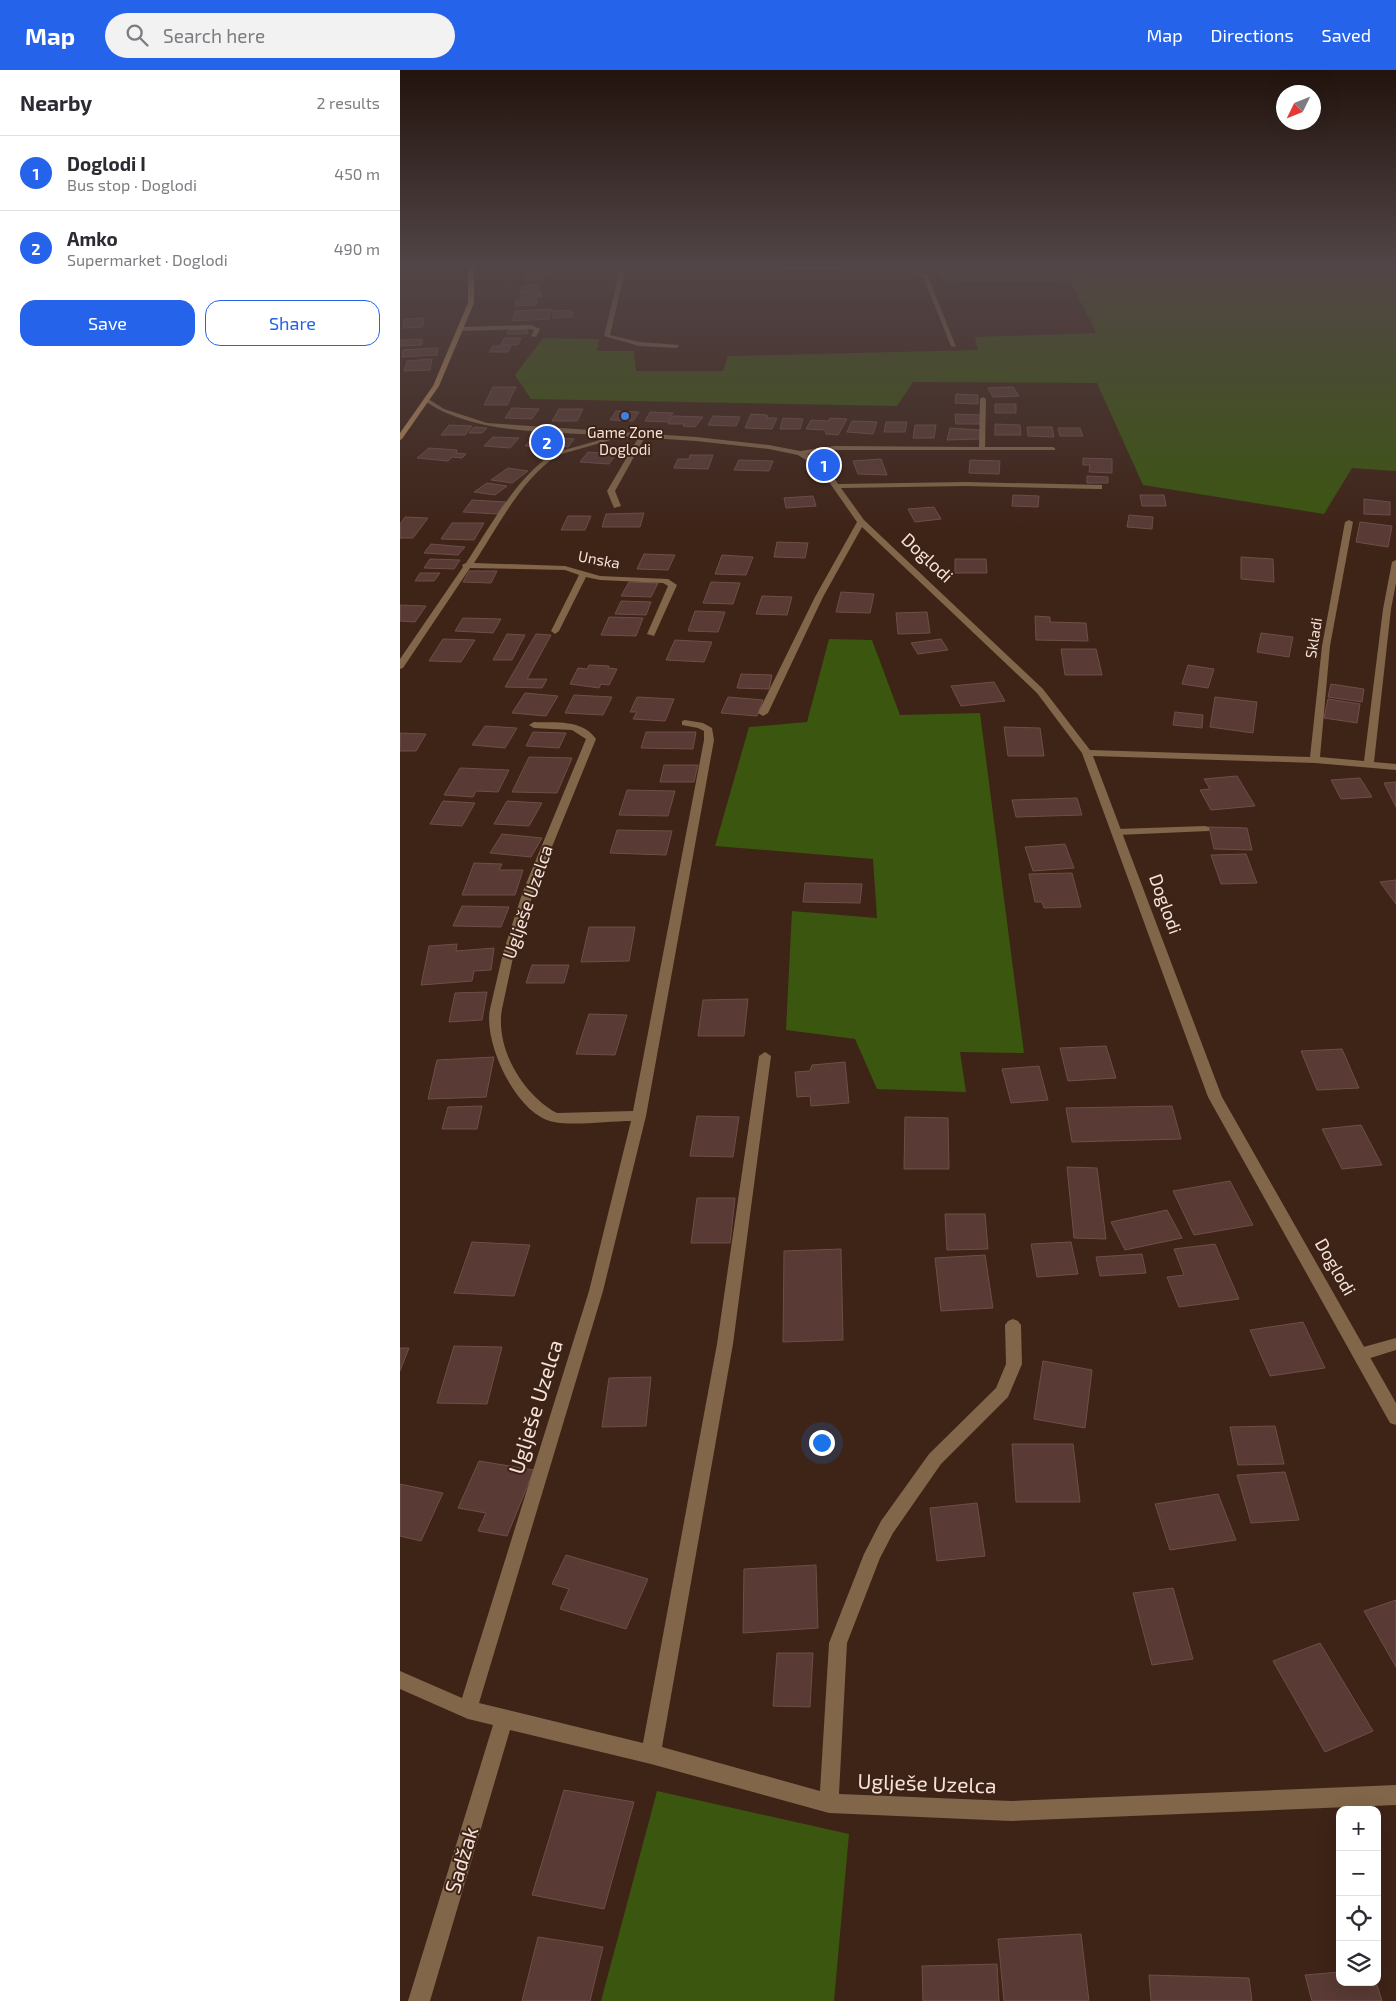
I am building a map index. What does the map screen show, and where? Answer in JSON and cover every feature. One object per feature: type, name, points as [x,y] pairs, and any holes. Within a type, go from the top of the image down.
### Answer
[{"type":"main road","points":[[400,438],[428,401],[448,355]]},
{"type":"street","points":[[982,448],[983,399]]},
{"type":"street","name":"Doglodi","points":[[428,401],[442,410],[486,425],[643,435],[769,447],[800,453],[834,448],[1053,449]]},
{"type":"street","points":[[400,666],[466,565],[520,488],[548,459],[556,454],[626,434]]},
{"type":"street","points":[[616,506],[611,491],[643,435]]},
{"type":"street","name":"Doglodi","points":[[800,453],[823,467],[861,522],[1040,691],[1087,753],[1215,1097],[1396,1418]]},
{"type":"street","points":[[836,486],[966,484],[1099,487]]},
{"type":"street","points":[[763,713],[819,597],[861,522]]},
{"type":"street","name":"Skladi","points":[[1315,760],[1326,646],[1340,579],[1349,522]]},
{"type":"street","points":[[1369,765],[1387,609],[1396,562]]},
{"type":"street","name":"Unska","points":[[466,565],[565,568],[600,578],[670,583],[673,585],[651,634]]},
{"type":"street","points":[[555,631],[584,573]]},
{"type":"street","name":"Uglješe Uzelca","points":[[468,1710],[596,1292],[639,1116],[709,740],[709,730],[706,727],[685,723]]},
{"type":"street","name":"Uglješe Uzelca","points":[[534,724],[580,728],[588,732],[591,739],[534,879],[508,950],[494,1022],[503,1055],[519,1088],[542,1113],[555,1118],[639,1116]]},
{"type":"street","points":[[1087,753],[1315,760],[1396,767]]},
{"type":"street","points":[[1117,832],[1205,829]]},
{"type":"street","points":[[651,1754],[725,1344],[765,1056]]},
{"type":"street","points":[[829,1803],[838,1642],[873,1554],[887,1527],[935,1459],[1002,1392],[1014,1364],[1013,1325]]},
{"type":"street","points":[[1361,1354],[1396,1344]]},
{"type":"street","name":"Uglješe Uzelca","points":[[400,1680],[468,1710],[651,1754],[829,1803],[1011,1811],[1396,1795]]},
{"type":"street","name":"Sadžak","points":[[419,2001],[504,1719]]},
{"type":"green space","points":[[530,355],[634,355],[636,371],[723,371],[728,356],[1396,355],[1396,471],[1352,468],[1324,514],[1143,485],[1097,383],[913,382],[897,406],[531,399],[515,375]]},
{"type":"green space","points":[[829,639],[872,640],[900,715],[980,713],[1024,1053],[960,1052],[966,1092],[877,1089],[855,1039],[786,1030],[792,911],[877,918],[873,859],[715,846],[749,727],[807,722]]},
{"type":"green space","points":[[657,1791],[849,1834],[834,2001],[601,2001]]},
{"type":"building","points":[[402,355],[435,355],[402,357]]},
{"type":"building","points":[[432,359],[430,370],[404,371],[407,361]]},
{"type":"building","points":[[493,387],[516,387],[507,405],[484,405]]},
{"type":"building","points":[[1013,387],[1019,396],[993,397],[988,388]]},
{"type":"building","points":[[956,394],[978,395],[978,404],[955,403]]},
{"type":"building","points":[[995,404],[1016,404],[1016,413],[995,413]]},
{"type":"building","points":[[512,408],[539,409],[532,419],[505,418]]},
{"type":"building","points":[[559,409],[583,409],[577,421],[552,421]]},
{"type":"building","name":"Game Zone Doglodi","points":[[616,411],[639,412],[633,421],[610,420]]},
{"type":"building","points":[[650,412],[673,413],[668,422],[645,421]]},
{"type":"building","points":[[751,414],[777,418],[772,429],[745,428]]},
{"type":"building","points":[[955,414],[980,415],[980,424],[956,424]]},
{"type":"building","points":[[673,416],[703,417],[695,427],[683,426],[685,424],[668,424]]},
{"type":"building","points":[[713,416],[740,417],[736,426],[708,425]]},
{"type":"building","points":[[783,418],[803,419],[800,429],[780,429]]},
{"type":"building","points":[[830,418],[847,419],[838,435],[826,434],[825,430],[806,429],[811,420],[828,421]]},
{"type":"building","points":[[852,421],[877,422],[873,434],[847,432]]},
{"type":"building","points":[[886,422],[907,422],[905,432],[884,432]]},
{"type":"building","points":[[995,424],[1020,425],[1021,435],[995,435]]},
{"type":"building","points":[[449,425],[472,426],[465,435],[441,435]]},
{"type":"building","points":[[915,425],[936,425],[934,438],[913,438]]},
{"type":"building","points":[[474,427],[487,428],[482,433],[469,433]]},
{"type":"building","points":[[1027,427],[1052,427],[1054,437],[1028,436]]},
{"type":"building","points":[[950,428],[981,430],[979,439],[947,440]]},
{"type":"building","points":[[1058,428],[1080,428],[1083,436],[1060,436]]},
{"type":"building","points":[[493,437],[519,438],[510,448],[484,446]]},
{"type":"building","points":[[534,437],[574,439],[568,447],[562,446],[558,450],[525,446]]},
{"type":"building","points":[[429,448],[457,450],[456,453],[466,454],[462,458],[452,457],[448,461],[417,458]]},
{"type":"building","points":[[588,452],[616,454],[609,464],[580,462]]},
{"type":"building","points":[[690,455],[713,455],[708,469],[674,468],[678,459],[689,459]]},
{"type":"building","points":[[1083,458],[1112,459],[1112,473],[1089,472],[1090,465],[1083,465]]},
{"type":"building","points":[[881,459],[887,475],[858,474],[853,461]]},
{"type":"building","points":[[739,460],[773,461],[769,471],[734,470]]},
{"type":"building","points":[[970,460],[1000,461],[999,474],[969,473]]},
{"type":"building","points":[[508,468],[528,471],[512,483],[491,480]]},
{"type":"building","points":[[1087,476],[1108,477],[1108,483],[1087,483]]},
{"type":"building","points":[[487,483],[507,486],[495,495],[474,492]]},
{"type":"building","points":[[1013,495],[1039,496],[1038,507],[1012,506]]},
{"type":"building","points":[[1140,495],[1164,495],[1166,506],[1142,506]]},
{"type":"building","points":[[813,496],[816,506],[786,508],[784,498]]},
{"type":"building","points":[[1364,499],[1390,502],[1390,515],[1364,514]]},
{"type":"building","points":[[472,500],[506,502],[497,514],[463,512]]},
{"type":"building","points":[[934,507],[941,519],[915,522],[908,509]]},
{"type":"building","points":[[644,513],[640,527],[602,527],[606,514]]},
{"type":"building","points":[[1129,515],[1153,517],[1152,529],[1127,527]]},
{"type":"building","points":[[568,516],[591,516],[585,530],[561,530]]},
{"type":"building","points":[[405,517],[428,518],[413,538],[400,538],[400,524]]},
{"type":"building","points":[[1360,522],[1392,526],[1388,547],[1356,542]]},
{"type":"building","points":[[452,523],[484,523],[474,540],[441,539]]},
{"type":"building","points":[[777,542],[808,543],[805,558],[774,557]]},
{"type":"building","points":[[431,544],[465,547],[458,555],[424,553]]},
{"type":"building","points":[[644,554],[675,555],[668,570],[637,569]]},
{"type":"building","points":[[722,555],[753,557],[746,575],[715,574]]},
{"type":"building","points":[[1241,557],[1273,559],[1274,582],[1241,579]]},
{"type":"building","points":[[430,559],[460,560],[454,569],[424,568]]},
{"type":"building","points":[[955,559],[986,559],[987,573],[955,573]]},
{"type":"building","points":[[469,571],[497,571],[491,583],[463,582]]},
{"type":"building","points":[[420,573],[440,573],[434,581],[415,581]]},
{"type":"building","points":[[629,582],[658,583],[651,597],[621,596]]},
{"type":"building","points":[[711,582],[740,583],[733,604],[703,603]]},
{"type":"building","points":[[841,592],[874,594],[870,613],[836,612]]},
{"type":"building","points":[[762,596],[792,597],[787,615],[756,614]]},
{"type":"building","points":[[621,601],[651,602],[646,615],[615,614]]},
{"type":"building","points":[[400,605],[426,606],[415,622],[400,621]]},
{"type":"building","points":[[695,611],[725,612],[718,632],[688,631]]},
{"type":"building","points":[[927,612],[930,633],[898,634],[896,613]]},
{"type":"building","points":[[1035,616],[1050,617],[1050,622],[1086,623],[1088,641],[1036,640]]},
{"type":"building","points":[[609,617],[643,618],[636,636],[601,635]]},
{"type":"building","points":[[463,618],[501,619],[493,633],[455,631]]},
{"type":"building","points":[[1261,633],[1293,637],[1289,657],[1257,652]]},
{"type":"building","points":[[507,634],[525,635],[512,660],[493,660]]},
{"type":"building","points":[[536,634],[551,635],[527,679],[547,679],[542,688],[505,687]]},
{"type":"building","points":[[443,639],[475,640],[461,662],[429,661]]},
{"type":"building","points":[[941,639],[948,650],[918,654],[911,643]]},
{"type":"building","points":[[675,640],[712,642],[704,662],[666,660]]},
{"type":"building","points":[[1061,649],[1096,649],[1102,675],[1065,675]]},
{"type":"building","points":[[589,665],[609,666],[608,668],[617,669],[609,685],[601,684],[599,688],[570,684],[578,668],[587,669]]},
{"type":"building","points":[[1188,665],[1214,669],[1208,688],[1182,684]]},
{"type":"building","points":[[741,674],[772,675],[769,689],[737,688]]},
{"type":"building","points":[[994,682],[1005,701],[961,706],[951,686]]},
{"type":"building","points":[[1331,684],[1364,689],[1362,702],[1328,697]]},
{"type":"building","points":[[525,693],[558,696],[546,716],[512,713]]},
{"type":"building","points":[[574,695],[612,697],[603,715],[565,713]]},
{"type":"building","points":[[637,697],[674,699],[665,721],[633,719],[637,712],[630,712]]},
{"type":"building","points":[[728,697],[763,700],[757,716],[721,713]]},
{"type":"building","points":[[1215,697],[1257,702],[1253,733],[1210,727]]},
{"type":"building","points":[[1328,699],[1360,704],[1357,723],[1324,718]]},
{"type":"building","points":[[1175,712],[1203,715],[1202,728],[1173,725]]},
{"type":"building","points":[[485,726],[517,728],[505,748],[472,745]]},
{"type":"building","points":[[1004,727],[1040,728],[1044,756],[1008,756]]},
{"type":"building","points":[[533,732],[566,733],[559,748],[526,746]]},
{"type":"building","points":[[646,732],[696,732],[693,749],[641,748]]},
{"type":"building","points":[[400,733],[426,734],[416,751],[400,751]]},
{"type":"building","points":[[529,757],[572,758],[557,793],[512,792]]},
{"type":"building","points":[[664,765],[698,765],[694,782],[660,782]]},
{"type":"building","points":[[460,768],[509,770],[498,792],[476,791],[473,797],[444,795]]},
{"type":"building","points":[[1237,776],[1255,806],[1211,810],[1200,790],[1210,789],[1204,779]]},
{"type":"building","points":[[1360,778],[1372,797],[1341,799],[1331,780]]},
{"type":"building","points":[[1396,782],[1396,807],[1384,783]]},
{"type":"building","points":[[627,790],[675,791],[668,816],[619,815]]},
{"type":"building","points":[[1077,798],[1082,815],[1016,817],[1012,800]]},
{"type":"building","points":[[443,801],[475,803],[462,826],[430,824]]},
{"type":"building","points":[[507,801],[542,803],[529,826],[494,824]]},
{"type":"building","points":[[1209,827],[1247,828],[1252,850],[1214,849]]},
{"type":"building","points":[[617,830],[672,831],[666,855],[610,853]]},
{"type":"building","points":[[502,834],[542,838],[531,857],[490,853]]},
{"type":"building","points":[[1065,844],[1074,868],[1033,871],[1025,847]]},
{"type":"building","points":[[1246,854],[1257,883],[1221,884],[1211,855]]},
{"type":"building","points":[[474,863],[502,864],[499,870],[523,870],[515,895],[462,895]]},
{"type":"building","points":[[1072,873],[1081,907],[1044,908],[1042,902],[1035,902],[1029,874]]},
{"type":"building","points":[[1396,880],[1396,904],[1380,882]]},
{"type":"building","points":[[805,883],[862,884],[860,903],[803,902]]},
{"type":"building","points":[[462,906],[509,907],[501,927],[453,926]]},
{"type":"building","points":[[589,927],[635,927],[629,961],[581,962]]},
{"type":"building","points":[[457,944],[456,951],[494,948],[491,970],[474,971],[472,981],[421,985],[429,946]]},
{"type":"building","points":[[532,965],[569,965],[564,983],[526,983]]},
{"type":"building","points":[[487,992],[482,1020],[449,1022],[455,993]]},
{"type":"building","points":[[748,999],[744,1036],[698,1036],[703,1000]]},
{"type":"building","points":[[589,1014],[627,1015],[615,1055],[576,1054]]},
{"type":"building","points":[[1106,1046],[1116,1078],[1068,1081],[1060,1048]]},
{"type":"building","points":[[1342,1049],[1359,1088],[1317,1090],[1301,1051]]},
{"type":"building","points":[[494,1057],[486,1097],[428,1099],[437,1060]]},
{"type":"building","points":[[845,1062],[849,1103],[811,1106],[810,1096],[797,1097],[795,1072],[810,1071],[812,1065]]},
{"type":"building","points":[[1039,1066],[1048,1100],[1011,1103],[1002,1069]]},
{"type":"building","points":[[482,1106],[477,1129],[442,1129],[448,1107]]},
{"type":"building","points":[[1172,1106],[1181,1139],[1072,1142],[1066,1108]]},
{"type":"building","points":[[697,1116],[739,1117],[733,1157],[690,1156]]},
{"type":"building","points":[[905,1117],[948,1118],[949,1169],[904,1169]]},
{"type":"building","points":[[1361,1125],[1382,1165],[1342,1169],[1322,1129]]},
{"type":"building","points":[[1067,1167],[1097,1168],[1106,1239],[1074,1238]]},
{"type":"building","points":[[1230,1181],[1253,1225],[1194,1235],[1173,1191]]},
{"type":"building","points":[[697,1198],[735,1198],[730,1243],[691,1243]]},
{"type":"building","points":[[1167,1210],[1182,1238],[1125,1250],[1111,1222]]},
{"type":"building","points":[[945,1214],[985,1214],[988,1249],[947,1250]]},
{"type":"building","points":[[472,1242],[530,1245],[514,1296],[454,1293]]},
{"type":"building","points":[[1071,1242],[1078,1274],[1037,1277],[1031,1244]]},
{"type":"building","points":[[1215,1244],[1239,1299],[1179,1307],[1167,1277],[1184,1275],[1174,1249]]},
{"type":"building","points":[[841,1249],[843,1340],[783,1342],[784,1251]]},
{"type":"building","points":[[1142,1254],[1146,1273],[1100,1276],[1096,1257]]},
{"type":"building","points":[[985,1255],[993,1308],[941,1311],[935,1258]]},
{"type":"building","points":[[1303,1322],[1325,1368],[1270,1376],[1250,1330]]},
{"type":"building","points":[[454,1346],[502,1347],[487,1404],[437,1403]]},
{"type":"building","points":[[400,1348],[409,1348],[400,1371]]},
{"type":"building","points":[[1043,1361],[1092,1370],[1085,1428],[1034,1419]]},
{"type":"building","points":[[651,1377],[646,1426],[602,1427],[609,1378]]},
{"type":"building","points":[[1275,1426],[1284,1464],[1238,1465],[1230,1427]]},
{"type":"building","points":[[1012,1444],[1073,1444],[1080,1502],[1016,1502]]},
{"type":"building","points":[[479,1461],[534,1470],[507,1536],[478,1531],[486,1513],[458,1508]]},
{"type":"building","points":[[1285,1472],[1299,1520],[1251,1523],[1237,1475]]},
{"type":"building","points":[[400,1484],[443,1493],[421,1541],[400,1536]]},
{"type":"building","points":[[1218,1494],[1236,1540],[1170,1550],[1155,1504]]},
{"type":"building","points":[[977,1503],[985,1556],[937,1561],[930,1508]]},
{"type":"building","points":[[566,1555],[648,1579],[626,1629],[560,1609],[569,1589],[552,1584]]},
{"type":"building","points":[[816,1565],[818,1628],[743,1633],[744,1569]]},
{"type":"building","points":[[1173,1588],[1193,1659],[1152,1665],[1133,1593]]},
{"type":"building","points":[[1396,1600],[1396,1667],[1364,1611]]},
{"type":"building","points":[[1320,1643],[1373,1731],[1325,1752],[1273,1661]]},
{"type":"building","points":[[777,1653],[813,1653],[810,1707],[773,1706]]},
{"type":"building","points":[[564,1790],[634,1802],[604,1909],[532,1895]]},
{"type":"building","points":[[1081,1934],[1089,2001],[1004,2001],[998,1939]]},
{"type":"building","points":[[538,1937],[603,1947],[590,2001],[522,2001]]},
{"type":"building","points":[[997,1964],[999,2001],[923,2001],[922,1966]]},
{"type":"building","points":[[1336,1972],[1336,1986],[1377,1986],[1382,2001],[1312,2001],[1305,1975]]},
{"type":"building","points":[[1149,1975],[1249,1978],[1252,2001],[1151,2001]]},
{"type":"place","name":"Game Zone Doglodi","points":[[625,416]]},
{"type":"place","name":"Amko","points":[[547,442]]},
{"type":"place","name":"Doglodi I","points":[[824,465]]}]
